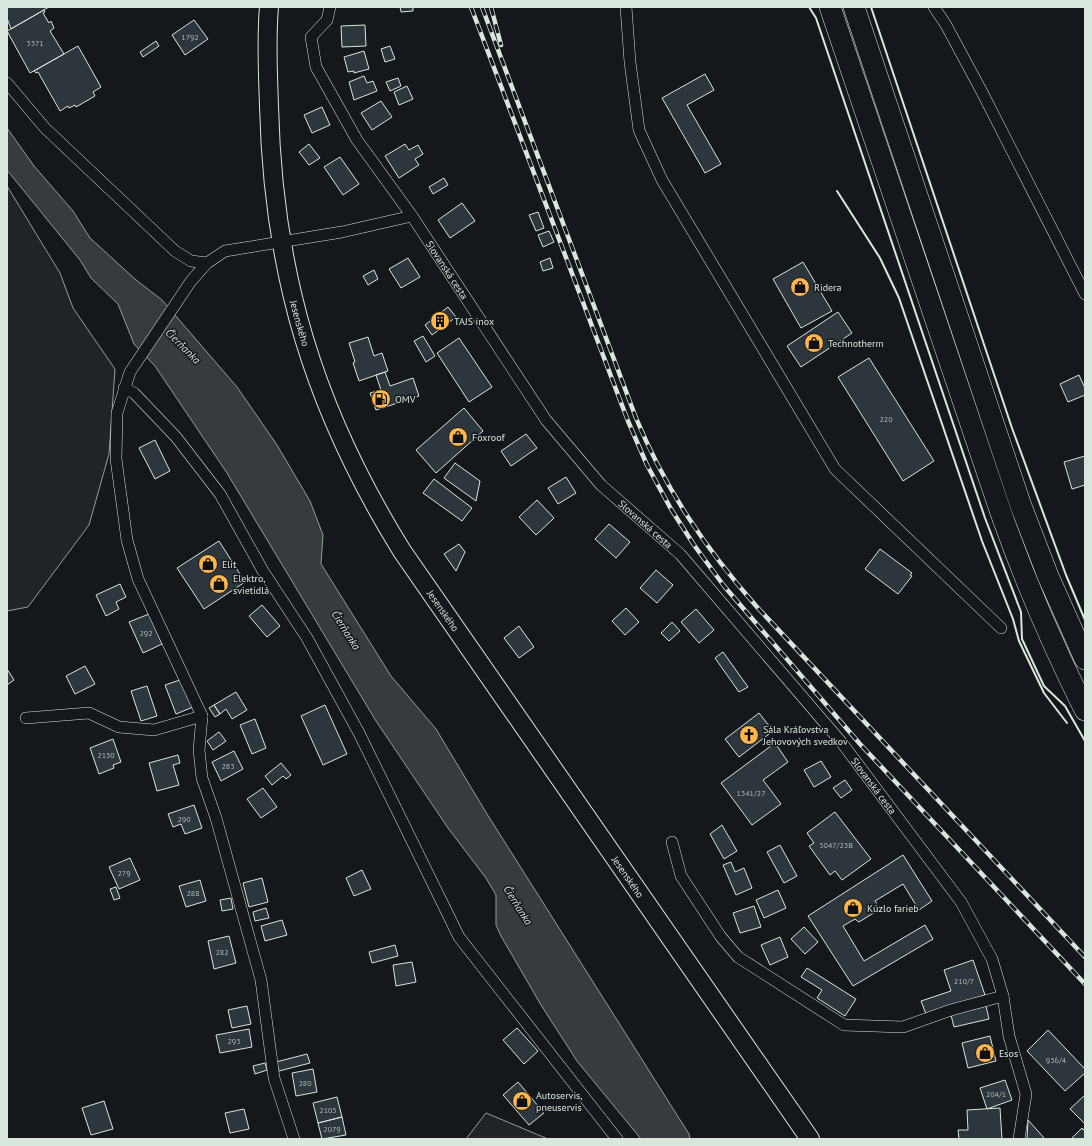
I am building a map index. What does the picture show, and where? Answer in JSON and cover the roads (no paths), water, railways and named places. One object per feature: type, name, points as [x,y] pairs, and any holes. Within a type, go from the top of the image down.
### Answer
[{"type":"highway","points":[[830,7],[971,429],[1013,547],[1045,629],[1085,710]]},
{"type":"highway","points":[[854,7],[1019,499],[1048,576],[1085,660]]},
{"type":"main road","name":"Jesenského","points":[[269,7],[269,127],[280,241],[290,287],[317,378],[332,419],[375,508],[402,551],[810,1139]]},
{"type":"street","name":"Slovanská cesta","points":[[330,7],[327,20],[311,37],[316,67],[357,140],[412,216],[546,420],[601,485],[680,554],[842,743],[961,902],[992,959],[1003,996],[1009,1036],[1026,1094],[1019,1139]]},
{"type":"street","points":[[626,7],[630,62],[639,130],[662,180],[835,469],[1001,628]]},
{"type":"street","points":[[934,7],[946,25],[982,92],[1085,294]]},
{"type":"street","points":[[7,83],[45,128],[175,251],[191,261],[207,263]]},
{"type":"street","points":[[294,1139],[274,1078],[261,980],[216,818],[202,778],[199,750],[202,716],[138,580],[127,540],[116,459],[117,413],[130,372],[191,281],[207,263],[225,251],[342,232],[412,216]]},
{"type":"street","points":[[124,388],[134,393],[176,437],[220,494],[260,565],[307,638],[359,733],[460,937],[617,1139]]},
{"type":"street","points":[[26,718],[89,713],[119,727],[154,730],[202,716]]},
{"type":"street","points":[[672,842],[681,876],[721,937],[738,957],[844,1025],[903,1027],[951,1010],[1003,996]]},
{"type":"water","name":"Čierňanka","points":[[7,128],[34,166],[73,211],[90,238],[136,280],[162,300],[237,387],[277,445],[310,501],[323,535],[321,564],[391,676],[436,729],[487,814],[689,1134],[690,1139],[641,1139],[577,1061],[541,1005],[501,936],[496,925],[496,895],[486,878],[448,828],[376,721],[227,473],[155,366],[134,344],[118,304],[91,278],[80,260],[7,170]]},
{"type":"railway","points":[[471,7],[628,421],[647,465],[671,509],[694,545],[724,586],[860,744],[1085,984]]},
{"type":"railway","points":[[482,7],[636,418],[660,470],[688,517],[720,563],[757,607],[1085,957]]},
{"type":"railway","points":[[491,7],[501,45]]},
{"type":"place","name":"Ridera","points":[[800,287]]},
{"type":"place","name":"TAJS inox","points":[[440,321]]},
{"type":"place","name":"Technotherm","points":[[814,343]]},
{"type":"place","name":"OMV","points":[[381,399]]},
{"type":"place","name":"Foxroof","points":[[458,437]]},
{"type":"place","name":"Elit","points":[[208,564]]},
{"type":"place","name":"Elektro, svietidlá","points":[[219,584]]},
{"type":"place","name":"Sála Kráľovstva Jehovových svedkov","points":[[749,735]]},
{"type":"place","name":"Kúzlo farieb","points":[[853,908]]},
{"type":"place","name":"Esos","points":[[985,1053]]},
{"type":"place","name":"Autoservis, pneuservis","points":[[522,1101]]}]
